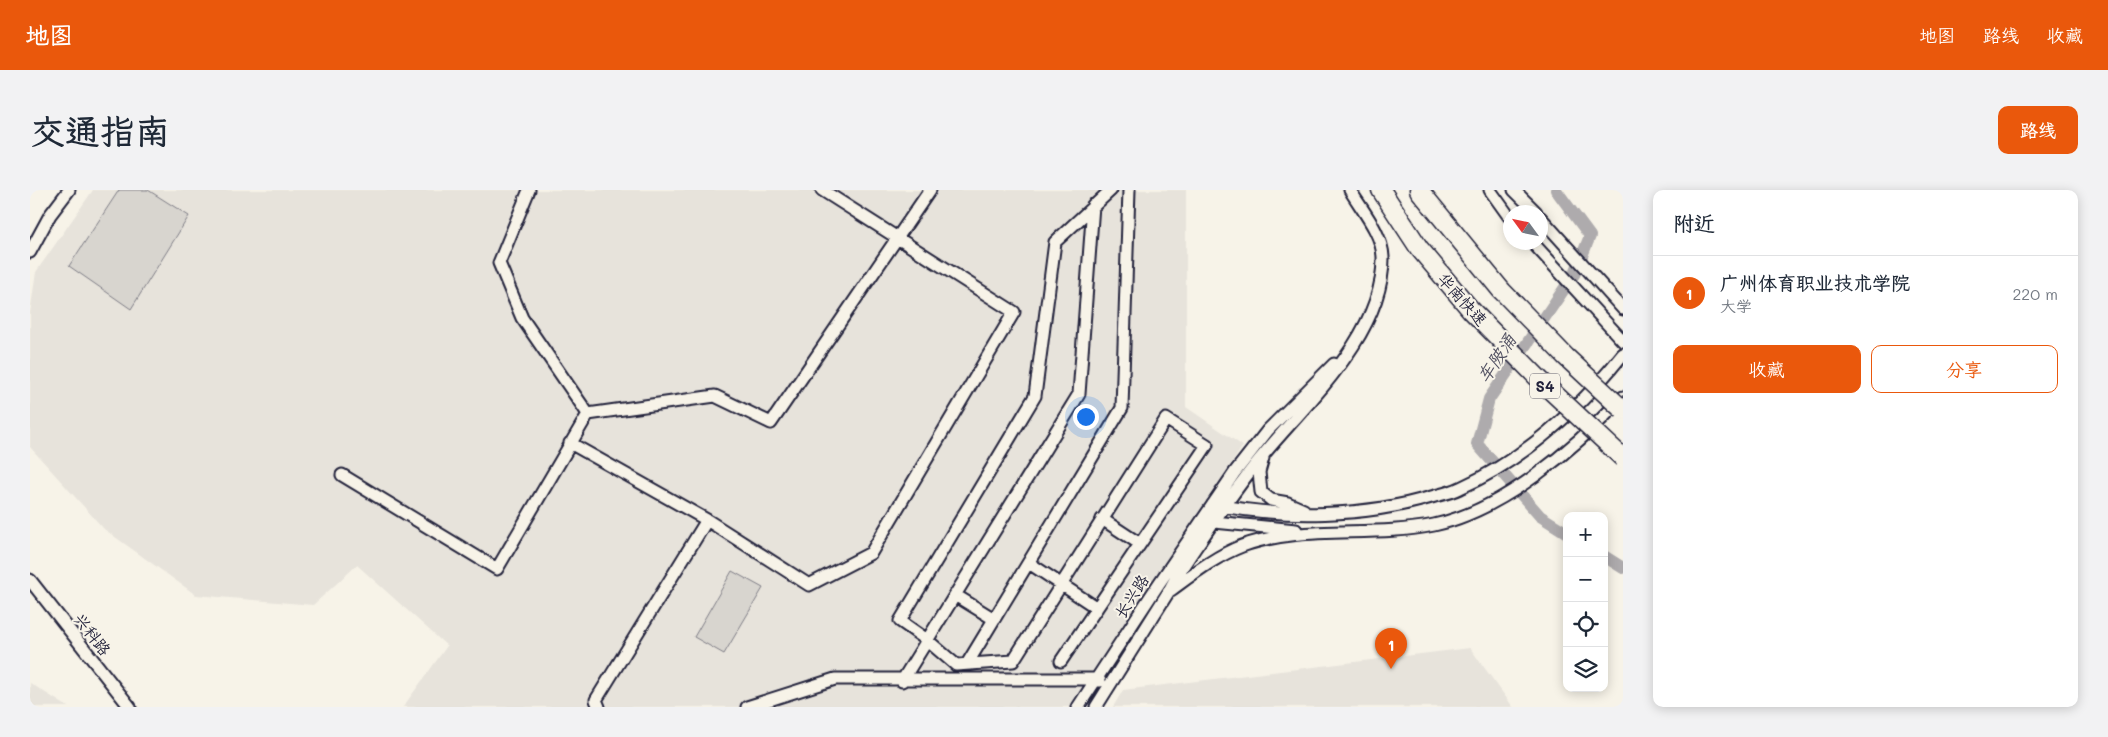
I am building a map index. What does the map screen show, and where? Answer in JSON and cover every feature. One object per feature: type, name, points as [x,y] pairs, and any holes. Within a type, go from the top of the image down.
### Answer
[{"type":"highway","name":"华南快速","points":[[1381,190],[1419,248],[1471,310],[1547,388],[1623,458]]},
{"type":"highway","name":"S4","points":[[1419,190],[1501,290],[1566,357],[1623,410]]},
{"type":"street","points":[[30,252],[50,215],[69,190]]},
{"type":"street","points":[[529,190],[500,263],[522,318],[588,414]]},
{"type":"street","points":[[570,444],[706,520],[809,585],[871,553],[1014,312],[822,190]]},
{"type":"street","points":[[588,414],[716,396],[772,423],[896,237],[930,190]]},
{"type":"street","points":[[1061,662],[1206,445],[1166,419],[1013,661],[956,666],[927,640],[900,621],[1036,396],[1055,242],[1111,190]]},
{"type":"street","points":[[967,664],[1122,408],[1129,190]]},
{"type":"street","points":[[1218,505],[1328,381],[1352,348],[1375,299],[1383,256],[1379,239],[1350,190]]},
{"type":"street","points":[[1490,190],[1503,208]]},
{"type":"street","points":[[1514,190],[1529,205]]},
{"type":"street","points":[[902,681],[1079,394],[1093,205]]},
{"type":"street","points":[[1548,226],[1623,309]]},
{"type":"street","points":[[1539,250],[1623,340]]},
{"type":"street","points":[[1608,292],[1623,296]]},
{"type":"street","points":[[1218,505],[1268,430],[1352,348]]},
{"type":"street","points":[[1218,505],[1241,510],[1312,513],[1366,510],[1408,504],[1460,489],[1502,465],[1563,421],[1605,377],[1623,354]]},
{"type":"street","points":[[1169,591],[1212,562],[1242,547],[1279,536],[1361,533],[1434,525],[1472,512],[1500,499],[1527,481],[1577,442],[1623,397]]},
{"type":"street","points":[[342,475],[497,569],[588,414]]},
{"type":"street","points":[[1264,454],[1259,472],[1261,492],[1271,500],[1288,503],[1312,513]]},
{"type":"street","name":"长兴路","points":[[1096,707],[1169,591],[1179,570],[1218,505]]},
{"type":"street","points":[[1102,519],[1140,544]]},
{"type":"street","points":[[1209,519],[1320,533]]},
{"type":"street","name":"长兴路","points":[[1078,707],[1209,519]]},
{"type":"street","points":[[599,707],[596,700],[706,520]]},
{"type":"street","points":[[1028,563],[1097,608]]},
{"type":"street","name":"兴科路","points":[[30,580],[130,707]]},
{"type":"street","points":[[955,595],[994,619]]},
{"type":"street","points":[[747,707],[835,679],[902,681],[1096,679],[1110,684]]},
{"type":"shaded area","points":[[93,190],[1186,190],[1186,407],[1243,446],[1069,707],[403,707],[447,646],[357,565],[313,605],[196,595],[104,529],[30,447],[30,313],[36,272]]},
{"type":"shaded area","points":[[119,190],[148,190],[189,216],[131,309],[69,266]]},
{"type":"shaded area","points":[[732,571],[763,588],[724,654],[694,637]]},
{"type":"shaded area","points":[[1470,648],[1513,707],[1113,707],[1123,690]]},
{"type":"shaded area","points":[[30,683],[68,707],[30,707]]},
{"type":"waterway","name":"车陂涌","points":[[1556,190],[1590,236],[1575,273],[1489,399],[1477,444],[1540,516],[1563,530]]},
{"type":"waterway","name":"车陂涌","points":[[1606,557],[1623,568]]},
{"type":"place","name":"广州体育职业技术学院","points":[[1391,669]]}]
